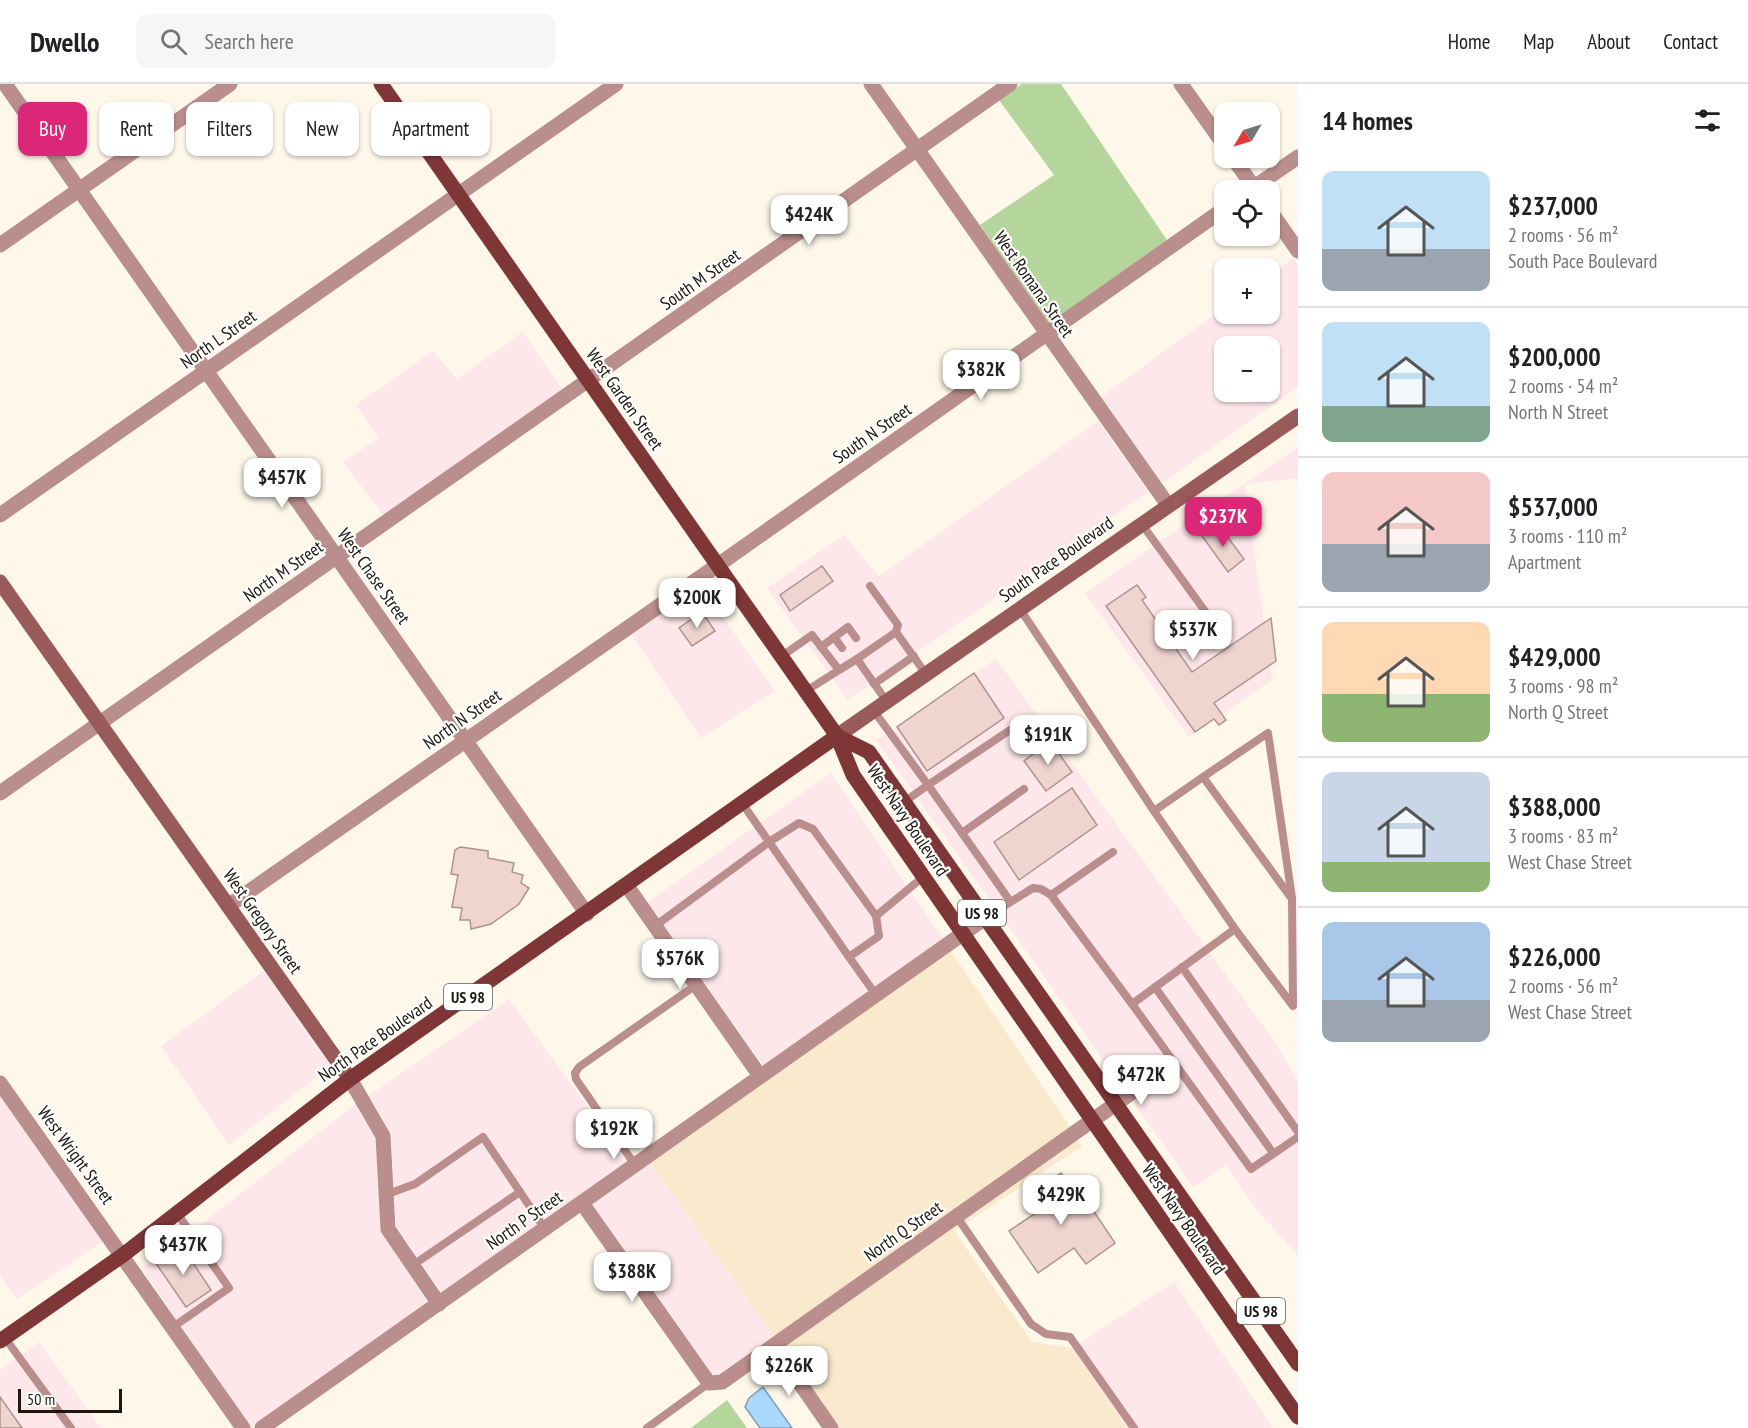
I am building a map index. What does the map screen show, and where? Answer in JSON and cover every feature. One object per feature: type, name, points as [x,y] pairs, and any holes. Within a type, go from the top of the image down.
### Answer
[{"type":"main road","name":"West Garden Street","points":[[381,84],[837,736]]},
{"type":"main road","name":"West Navy Boulevard","points":[[837,736],[869,752],[1298,1364]]},
{"type":"main road","name":"West Navy Boulevard","points":[[837,736],[853,775],[1298,1417]]},
{"type":"main road","name":"North Pace Boulevard","points":[[3,1339],[123,1255],[350,1078],[627,886],[837,736]]},
{"type":"street","name":"West Chase Street","points":[[5,84],[586,914]]},
{"type":"street","points":[[0,245],[230,84]]},
{"type":"street","name":"North L Street","points":[[0,515],[616,84]]},
{"type":"street","name":"West Romana Street","points":[[871,84],[1168,505]]},
{"type":"street","name":"South M Street","points":[[589,381],[1010,84]]},
{"type":"street","points":[[1181,84],[1214,131]]},
{"type":"street","points":[[1267,180],[1298,157]]},
{"type":"street","name":"South N Street","points":[[718,565],[1214,216]]},
{"type":"street","points":[[1280,225],[1298,251]]},
{"type":"street","name":"North M Street","points":[[0,793],[589,381]]},
{"type":"street","name":"South Pace Boulevard","points":[[837,736],[1298,416]]},
{"type":"street","name":"North N Street","points":[[228,906],[718,565]]},
{"type":"street","name":"West Gregory Street","points":[[0,582],[350,1078],[383,1136],[388,1229],[439,1304]]},
{"type":"street","points":[[627,886],[760,1076]]},
{"type":"street","name":"North P Street","points":[[262,1428],[985,918]]},
{"type":"street","name":"North Q Street","points":[[709,1383],[722,1382],[1148,1081]]},
{"type":"street","name":"West Wright Street","points":[[0,1083],[243,1428]]},
{"type":"street","points":[[582,1203],[709,1383]]},
{"type":"street","points":[[774,1346],[831,1428]]},
{"type":"lane","points":[[1141,523],[1210,618]]},
{"type":"lane","points":[[806,691],[865,650],[896,632],[898,625],[870,586]]},
{"type":"lane","points":[[1020,609],[1154,811],[1235,929],[1293,1006],[1292,899],[1269,732],[1154,811]]},
{"type":"lane","points":[[821,646],[848,627],[856,638]]},
{"type":"lane","points":[[896,632],[926,674]]},
{"type":"lane","points":[[782,656],[812,635],[839,670]]},
{"type":"lane","points":[[834,637],[842,648]]},
{"type":"lane","points":[[874,684],[914,656]]},
{"type":"lane","points":[[853,660],[887,702]]},
{"type":"lane","points":[[874,711],[1010,901]]},
{"type":"lane","points":[[904,802],[1010,730]]},
{"type":"lane","points":[[1203,777],[1292,899]]},
{"type":"lane","points":[[962,833],[1024,789]]},
{"type":"lane","points":[[742,803],[876,995]]},
{"type":"lane","points":[[655,926],[769,842],[799,823],[806,824],[813,830],[876,916],[879,936],[849,957]]},
{"type":"lane","points":[[1051,895],[1113,852]]},
{"type":"lane","points":[[876,916],[923,878]]},
{"type":"lane","points":[[985,918],[1033,888],[1041,889],[1051,895],[1251,1169],[1298,1137]]},
{"type":"lane","points":[[1132,1004],[1235,929]]},
{"type":"lane","points":[[1182,967],[1298,1132]]},
{"type":"lane","points":[[635,1165],[576,1079],[575,1073],[579,1067],[696,985]]},
{"type":"lane","points":[[1155,987],[1274,1154]]},
{"type":"lane","points":[[385,1195],[415,1184],[483,1137],[545,1229]]},
{"type":"lane","points":[[413,1265],[520,1192]]},
{"type":"lane","points":[[173,1327],[229,1288],[177,1213]]},
{"type":"lane","points":[[957,1217],[1031,1323],[1046,1334],[1070,1337],[1134,1428]]},
{"type":"lane","points":[[3,1339],[71,1428]]},
{"type":"lane","points":[[647,1428],[709,1383]]},
{"type":"shaded area","points":[[1293,258],[1298,265],[1298,387],[1280,400],[1280,336],[1214,336],[1214,402],[1277,402],[1162,483],[1101,397],[1214,315],[1214,324],[1280,324],[1280,268]]},
{"type":"shaded area","points":[[523,332],[563,390],[384,516],[343,462],[379,438],[356,405],[433,351],[457,379]]},
{"type":"shaded area","points":[[1098,421],[1148,492],[848,700],[767,588],[844,535],[879,576]]},
{"type":"shaded area","points":[[1298,447],[1298,478],[1245,484],[1272,680],[1189,737],[1085,593]]},
{"type":"shaded area","points":[[701,586],[775,691],[701,738],[631,634]]},
{"type":"shaded area","points":[[996,659],[1277,1045],[1298,1080],[1298,1255],[1255,1208],[1226,1165],[1193,1187],[1132,1100],[1158,1083],[1151,1071],[1124,1089],[876,740]]},
{"type":"shaded area","points":[[831,773],[943,940],[763,1065],[648,902]]},
{"type":"shaded area","points":[[951,951],[1071,1128],[774,1337],[650,1162]]},
{"type":"shaded area","points":[[264,971],[331,1066],[229,1145],[161,1046]]},
{"type":"shaded area","points":[[509,999],[627,1161],[442,1293],[396,1226],[391,1135],[370,1095]]},
{"type":"shaded area","points":[[0,1097],[103,1241],[17,1299],[0,1276]]},
{"type":"shaded area","points":[[356,1104],[376,1139],[381,1231],[428,1303],[251,1427],[141,1267],[158,1258]]},
{"type":"shaded area","points":[[1078,1140],[1082,1146],[954,1231],[1032,1342],[1072,1348],[1127,1428],[840,1428],[784,1347]]},
{"type":"shaded area","points":[[650,1162],[774,1337],[720,1374],[713,1375],[592,1204]]},
{"type":"shaded area","points":[[1174,1282],[1273,1428],[1127,1428],[1072,1348]]},
{"type":"shaded area","points":[[39,1342],[101,1428],[0,1428],[0,1370]]},
{"type":"green space","points":[[1022,84],[1061,84],[1167,240],[1049,324],[980,225],[1054,175],[999,100]]},
{"type":"green space","points":[[727,1400],[747,1428],[691,1428]]},
{"type":"water","points":[[763,1387],[792,1428],[760,1428],[745,1407],[749,1398]]},
{"type":"building","points":[[1218,524],[1244,559],[1228,572],[1202,536]]},
{"type":"building","points":[[822,566],[833,581],[790,611],[780,595]]},
{"type":"building","points":[[1137,585],[1146,597],[1142,600],[1192,672],[1271,618],[1276,661],[1214,703],[1226,720],[1219,725],[1214,719],[1195,732],[1106,606]]},
{"type":"building","points":[[702,612],[715,631],[692,646],[679,628]]},
{"type":"building","points":[[974,673],[1004,718],[927,771],[897,727]]},
{"type":"building","points":[[1050,741],[1072,772],[1046,791],[1024,761]]},
{"type":"building","points":[[1072,788],[1097,825],[1019,880],[994,842]]},
{"type":"building","points":[[460,847],[488,851],[488,858],[514,863],[512,872],[523,875],[521,883],[529,888],[519,904],[491,924],[471,929],[470,920],[460,920],[462,908],[452,907],[458,875],[451,874],[455,850]]},
{"type":"building","points":[[1061,1173],[1067,1180],[1071,1177],[1115,1243],[1086,1264],[1074,1248],[1038,1273],[1009,1231],[1043,1208],[1032,1193]]},
{"type":"building","points":[[181,1245],[211,1290],[186,1307],[155,1262]]},
{"type":"building","points":[[0,1397],[22,1428],[0,1428]]}]
